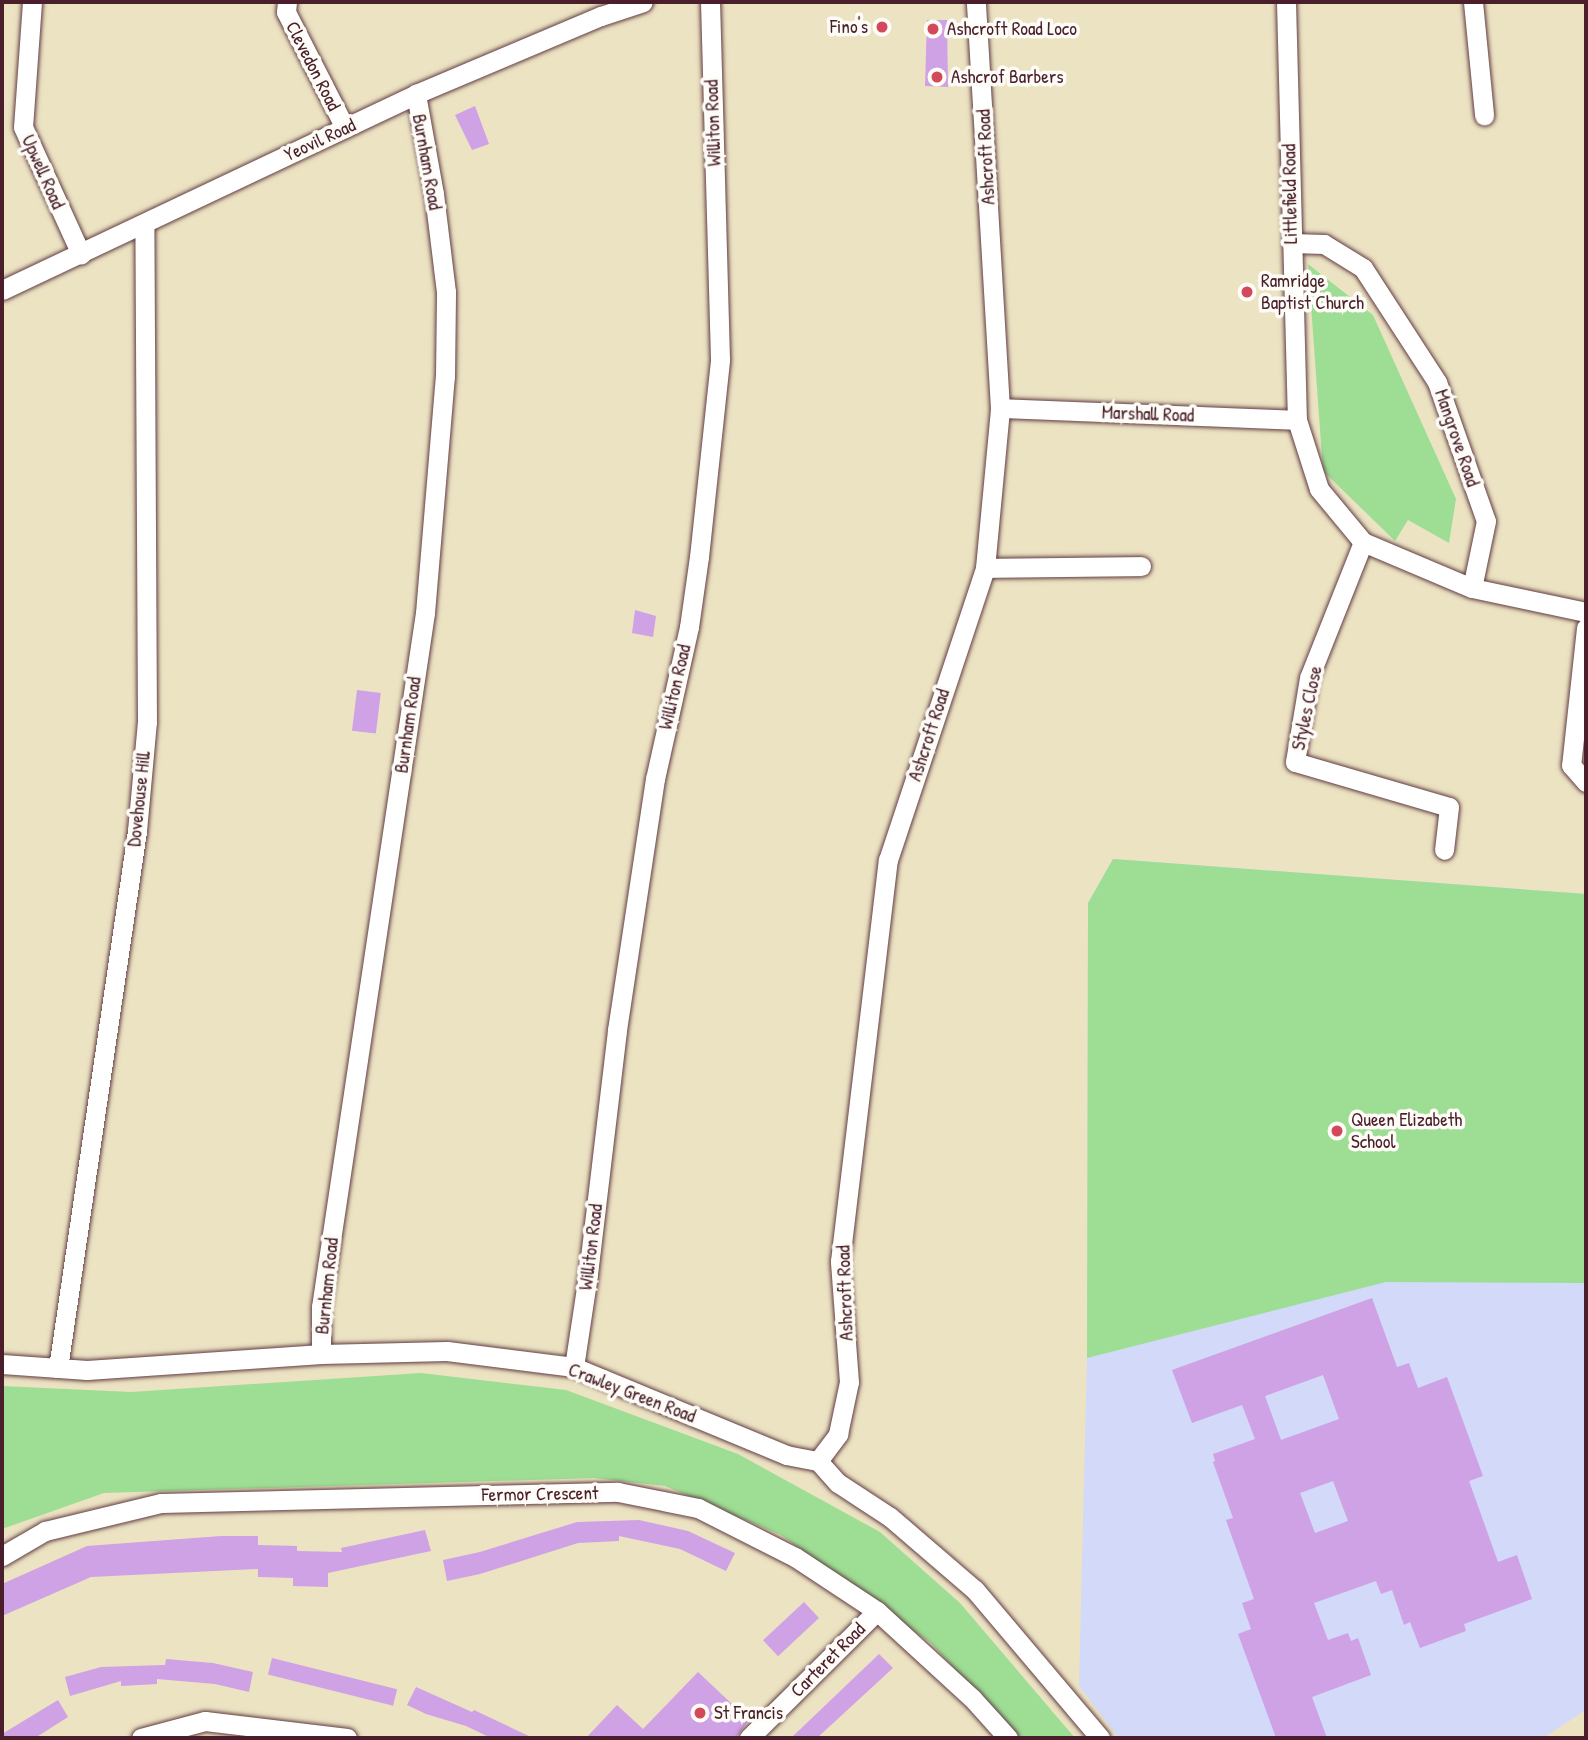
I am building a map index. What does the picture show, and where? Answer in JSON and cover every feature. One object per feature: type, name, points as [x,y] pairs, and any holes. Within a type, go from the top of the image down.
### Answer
[{"type":"street","name":"Upwell Road","points":[[32,2],[23,127],[81,254]]},
{"type":"street","name":"Clevedon Road","points":[[287,2],[286,12],[345,128]]},
{"type":"street","name":"Yeovil Road","points":[[2,290],[601,9],[643,2]]},
{"type":"street","name":"Williton Road","points":[[574,1367],[589,1274],[617,1030],[653,792],[688,627],[697,568],[720,359],[710,2]]},
{"type":"street","name":"Ashcroft Road","points":[[818,1461],[838,1434],[849,1382],[840,1261],[888,860],[985,568],[1000,408],[976,2]]},
{"type":"street","name":"Littlefield Road","points":[[1286,2],[1297,420],[1319,489],[1363,542],[1472,588]]},
{"type":"street","points":[[1473,2],[1484,114]]},
{"type":"street","name":"Burnham Road","points":[[321,1354],[321,1307],[425,613],[445,377],[446,292],[434,194],[416,94]]},
{"type":"street","name":"Dovehouse Hill","points":[[58,1368],[137,831],[147,722],[144,224]]},
{"type":"street","name":"Mangrove Road","points":[[1292,243],[1324,244],[1363,268],[1437,383],[1486,521],[1472,588]]},
{"type":"street","name":"Marshall Road","points":[[1000,408],[1297,420]]},
{"type":"street","name":"Styles Close","points":[[1363,542],[1310,678],[1295,762],[1449,807],[1444,850]]},
{"type":"street","points":[[985,568],[1141,566]]},
{"type":"street","points":[[1472,588],[1586,612]]},
{"type":"street","points":[[1586,628],[1571,765],[1586,782]]},
{"type":"street","name":"Crawley Green Road","points":[[2,1364],[87,1370],[321,1354],[447,1351],[574,1367],[786,1455],[818,1461]]},
{"type":"street","points":[[818,1461],[838,1483],[890,1517],[975,1590],[1100,1738]]},
{"type":"street","name":"Fermor Crescent","points":[[2,1556],[45,1531],[161,1503],[618,1492],[698,1508],[795,1557],[877,1611],[972,1698],[1007,1738]]},
{"type":"street","name":"Carteret Road","points":[[749,1738],[877,1611]]},
{"type":"street","points":[[141,1738],[205,1721],[340,1738]]},
{"type":"shaded area","name":"Queen Elizabeth School","points":[[1113,859],[1586,894],[1586,1710],[1543,1738],[1119,1738],[1079,1686],[1087,1358],[1088,903]]},
{"type":"green space","points":[[1308,264],[1373,315],[1456,499],[1449,543],[1408,520],[1395,541],[1323,471]]},
{"type":"green space","points":[[1113,859],[1586,894],[1586,1283],[1386,1282],[1087,1358],[1088,903]]},
{"type":"green space","points":[[421,1373],[566,1390],[738,1454],[880,1532],[960,1603],[1075,1738],[1018,1738],[931,1643],[781,1535],[665,1486],[594,1478],[104,1493],[2,1529],[2,1386],[131,1392]]},
{"type":"building","points":[[927,20],[947,20],[948,87],[925,86]]},
{"type":"building","points":[[475,106],[489,144],[472,150],[455,115]]},
{"type":"building","points":[[635,610],[656,616],[653,637],[632,633]]},
{"type":"building","points":[[357,690],[381,693],[376,734],[352,731]]},
{"type":"building","points":[[1372,1298],[1397,1367],[1409,1363],[1418,1388],[1447,1377],[1483,1476],[1469,1481],[1498,1562],[1517,1555],[1532,1599],[1464,1624],[1466,1631],[1420,1648],[1410,1622],[1404,1625],[1392,1590],[1381,1594],[1376,1581],[1314,1603],[1328,1640],[1348,1633],[1351,1641],[1358,1638],[1371,1675],[1312,1697],[1327,1738],[1276,1738],[1238,1634],[1251,1629],[1242,1603],[1254,1599],[1226,1520],[1233,1518],[1213,1462],[1213,1454],[1255,1439],[1242,1405],[1192,1423],[1172,1370]],"holes":[[[1323,1375],[1339,1419],[1281,1440],[1265,1396]],[[1333,1481],[1348,1521],[1315,1533],[1300,1493]]]},
{"type":"building","points":[[639,1520],[688,1531],[735,1553],[726,1571],[680,1549],[619,1536],[619,1541],[578,1543],[480,1574],[447,1581],[443,1560],[480,1552],[577,1522]]},
{"type":"building","points":[[425,1530],[431,1551],[328,1573],[328,1587],[293,1586],[293,1578],[258,1577],[258,1569],[91,1577],[2,1616],[2,1584],[87,1546],[221,1536],[258,1536],[258,1545],[297,1546],[297,1551],[342,1552],[341,1548]]},
{"type":"building","points":[[804,1602],[819,1618],[778,1656],[763,1640]]},
{"type":"building","points":[[879,1654],[893,1668],[817,1738],[791,1738]]},
{"type":"building","points":[[272,1658],[397,1689],[393,1706],[268,1674]]},
{"type":"building","points":[[166,1659],[213,1663],[253,1672],[249,1692],[215,1684],[157,1679],[157,1684],[121,1686],[121,1681],[70,1696],[65,1677],[101,1667],[165,1665]]},
{"type":"building","name":"St Francis","points":[[698,1672],[749,1720],[736,1738],[586,1738],[617,1705],[643,1729]]},
{"type":"building","points":[[416,1687],[533,1738],[491,1738],[466,1726],[426,1714],[407,1705]]},
{"type":"building","points":[[58,1700],[68,1717],[35,1738],[2,1738],[2,1734]]},
{"type":"place","name":"Fino's","points":[[882,27]]},
{"type":"place","name":"Ashcroft Road Loco","points":[[933,29]]},
{"type":"place","name":"Ashcrof Barbers","points":[[937,77]]},
{"type":"place","name":"Ramridge Baptist Church","points":[[1247,292]]},
{"type":"place","name":"Queen Elizabeth School","points":[[1337,1131]]},
{"type":"place","name":"St Francis","points":[[700,1713]]}]
